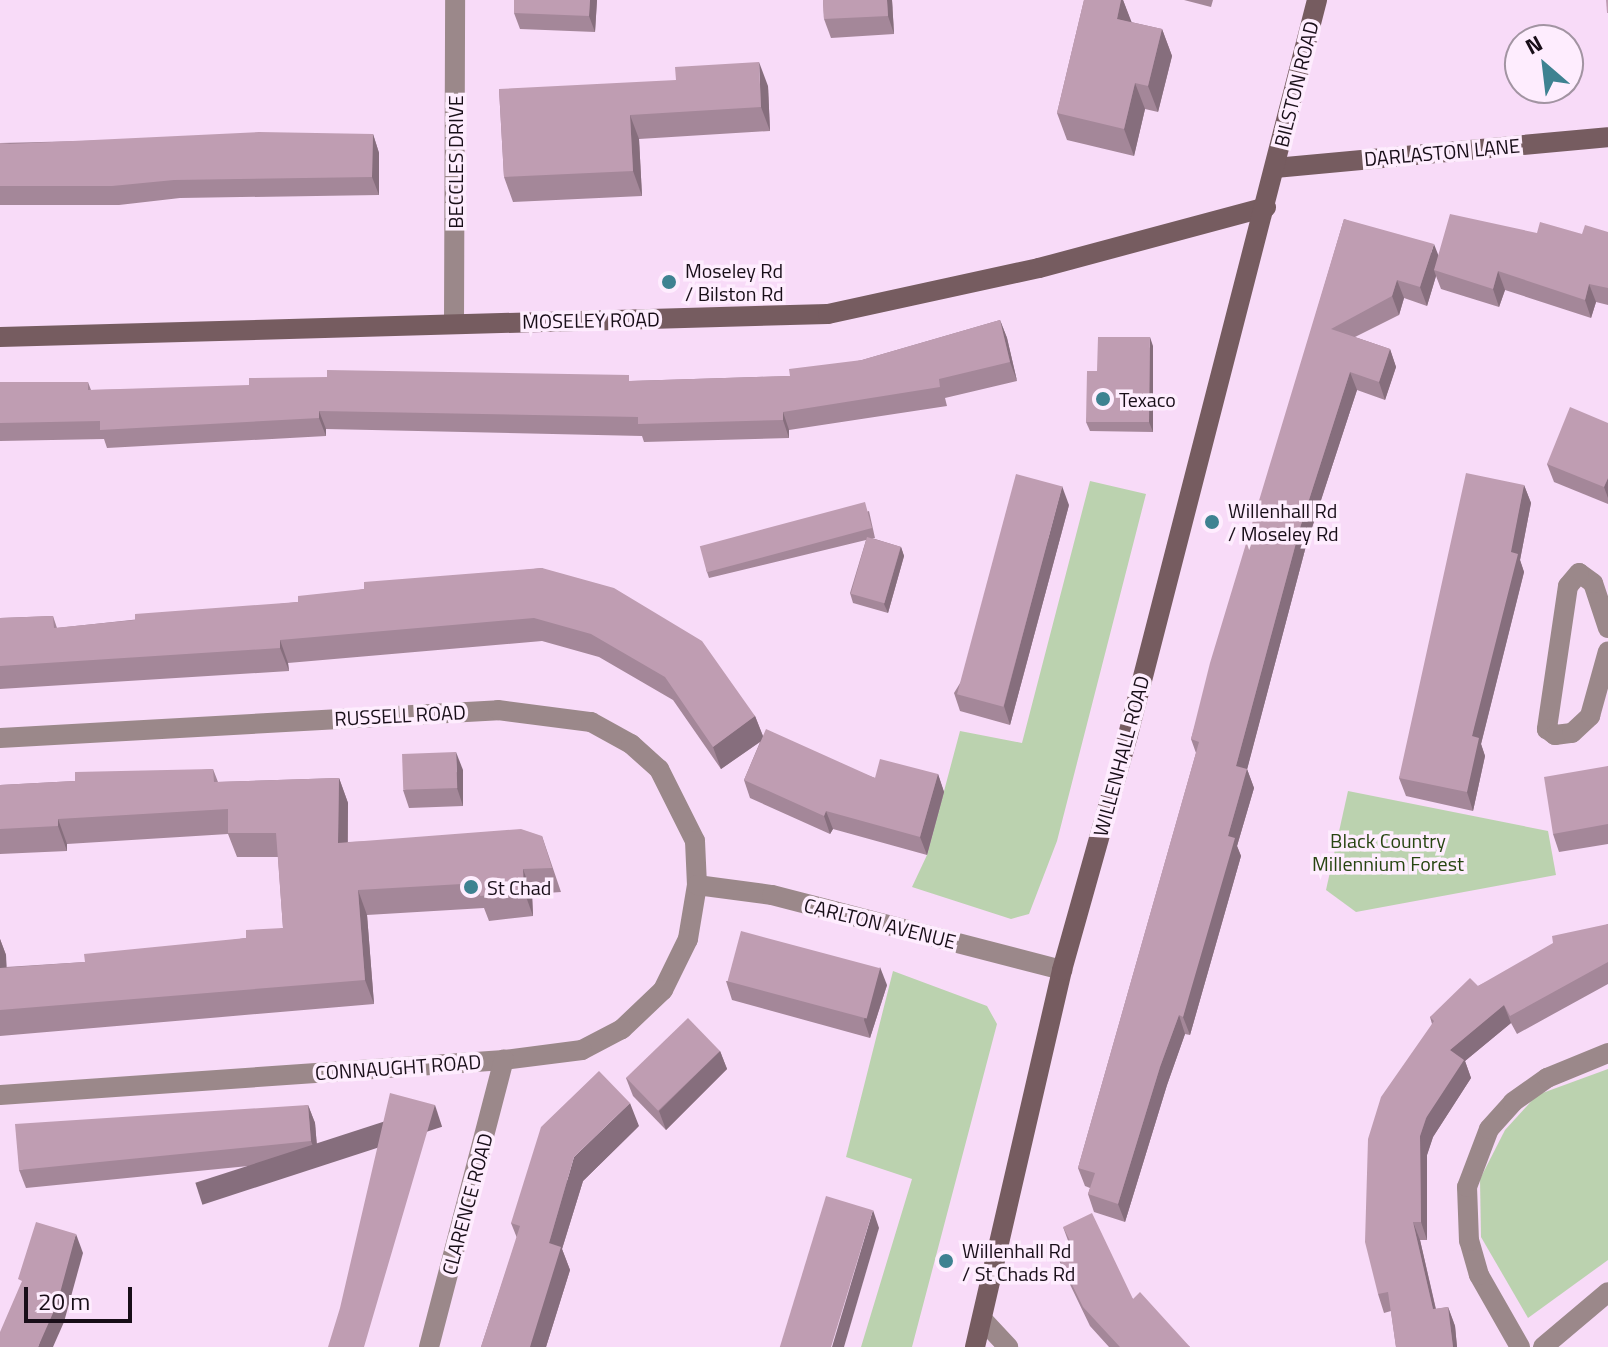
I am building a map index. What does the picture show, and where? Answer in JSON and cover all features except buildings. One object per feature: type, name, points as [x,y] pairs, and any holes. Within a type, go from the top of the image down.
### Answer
[{"type":"street","name":"BECCLES DRIVE","points":[[454,323],[455,0]]},
{"type":"street","name":"BILSTON ROAD","points":[[1275,168],[1317,0]]},
{"type":"street","name":"DARLASTON LANE","points":[[1275,168],[1608,137]]},
{"type":"street","name":"WILLENHALL ROAD","points":[[975,1347],[1062,970],[1275,168]]},
{"type":"street","name":"MOSELEY ROAD","points":[[0,337],[828,314],[1026,271],[1266,207]]},
{"type":"street","points":[[1608,628],[1593,583],[1579,573],[1568,586],[1549,714],[1547,729],[1555,735],[1572,733],[1590,716],[1608,651]]},
{"type":"street","name":"RUSSELL ROAD","points":[[0,738],[498,710],[591,722],[631,744],[659,769],[695,841],[697,885]]},
{"type":"street","name":"CARLTON AVENUE","points":[[697,885],[772,895],[1062,970]]},
{"type":"street","name":"CONNAUGHT ROAD","points":[[0,1095],[504,1060],[582,1050],[622,1029],[663,990],[688,939],[697,885]]},
{"type":"street","points":[[1520,1347],[1479,1275],[1469,1241],[1467,1187],[1489,1129],[1513,1102],[1547,1078],[1608,1053]]},
{"type":"street","name":"CLARENCE ROAD","points":[[429,1347],[504,1060]]},
{"type":"street","points":[[1543,1347],[1608,1292]]},
{"type":"street","points":[[983,1320],[1008,1347]]},
{"type":"green space","points":[[1090,481],[1146,494],[1057,841],[1029,914],[1011,919],[912,887],[927,855],[960,731],[1022,743]]},
{"type":"green space","name":"Black Country Millennium Forest","points":[[1348,791],[1548,831],[1556,875],[1356,912],[1326,890]]},
{"type":"green space","points":[[893,971],[987,1006],[997,1024],[912,1347],[861,1347],[912,1179],[846,1157]]},
{"type":"green space","points":[[1608,1069],[1608,1260],[1528,1318],[1481,1237],[1480,1179],[1505,1130],[1537,1095]]},
{"type":"place","name":"Moseley Rd / Bilston Rd","points":[[669,282]]},
{"type":"place","name":"Texaco","points":[[1103,399]]},
{"type":"place","name":"Willenhall Rd / Moseley Rd","points":[[1212,522]]},
{"type":"place","name":"St Chad","points":[[471,887]]},
{"type":"place","name":"Willenhall Rd / St Chads Rd","points":[[946,1261]]}]
